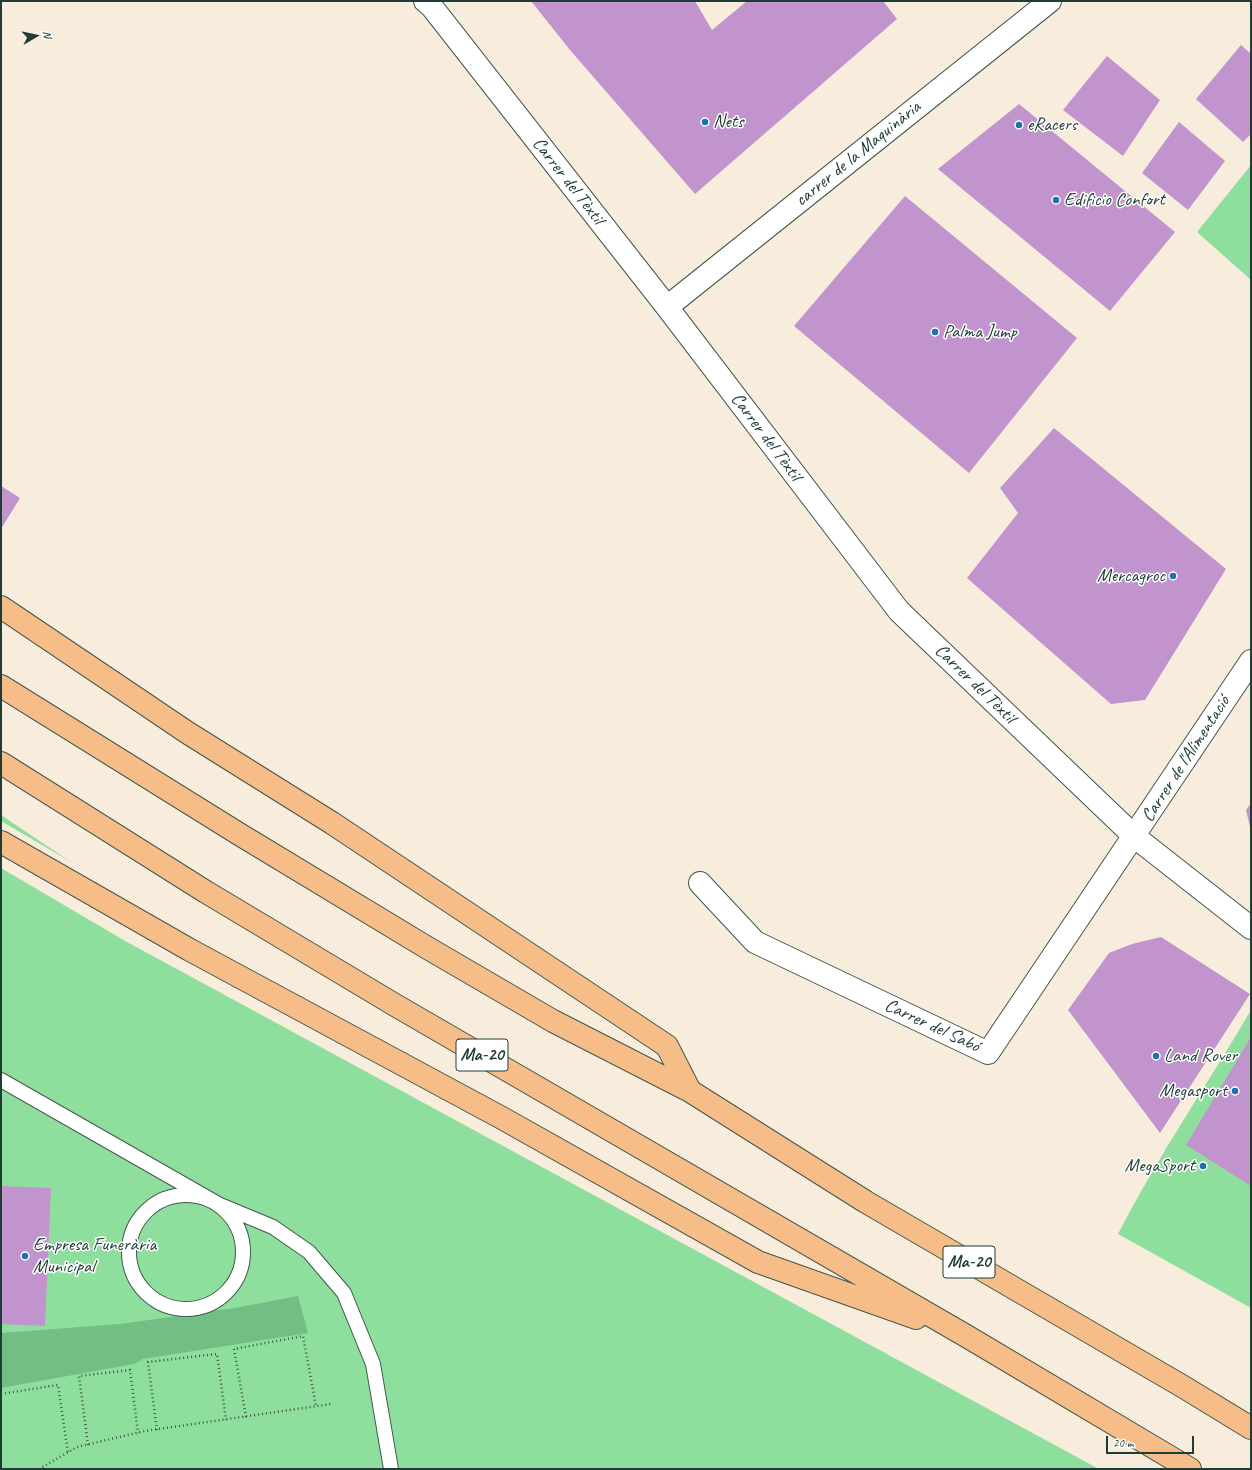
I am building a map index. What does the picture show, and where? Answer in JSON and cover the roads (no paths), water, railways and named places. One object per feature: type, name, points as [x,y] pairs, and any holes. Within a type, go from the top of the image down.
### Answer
[{"type":"highway","points":[[1,607],[188,733],[338,827],[667,1046],[690,1091]]},
{"type":"highway","name":"Ma-20","points":[[1,686],[246,839],[426,947],[553,1021],[690,1091],[866,1202],[1182,1386],[1251,1428]]},
{"type":"highway","name":"Ma-20","points":[[1,763],[206,892],[395,1005],[968,1336],[1190,1469]]},
{"type":"highway","points":[[1,842],[190,950],[502,1118],[758,1262],[968,1336]]},
{"type":"street","name":"carrer de la Maquinària","points":[[667,307],[1050,1]]},
{"type":"street","name":"Carrer del Tèxtil","points":[[429,3],[667,307],[899,611],[1135,837],[1251,928]]},
{"type":"street","name":"Carrer de l'Alimentació","points":[[1135,837],[1251,661]]},
{"type":"street","name":"Carrer del Sabó","points":[[700,883],[755,942],[988,1053],[1135,837]]},
{"type":"lane","points":[[1,1080],[220,1205],[232,1218],[241,1235],[244,1253],[240,1271],[231,1288],[218,1300],[201,1308],[183,1309],[164,1305],[149,1295],[137,1280],[130,1262],[130,1242],[136,1224],[148,1209],[164,1199],[183,1195],[202,1197],[220,1205],[274,1227],[309,1252],[344,1293],[373,1364],[391,1469]]},
{"type":"place","name":"Nets","points":[[705,122]]},
{"type":"place","name":"eRacers","points":[[1019,125]]},
{"type":"place","name":"Edificio Confort","points":[[1056,200]]},
{"type":"place","name":"Palma Jump","points":[[935,332]]},
{"type":"place","name":"Mercagroc","points":[[1173,576]]},
{"type":"place","name":"Land Rover","points":[[1156,1056]]},
{"type":"place","name":"Megasport","points":[[1235,1091]]},
{"type":"place","name":"MegaSport","points":[[1203,1166]]},
{"type":"place","name":"Empresa Funerària Municipal","points":[[25,1256]]}]
